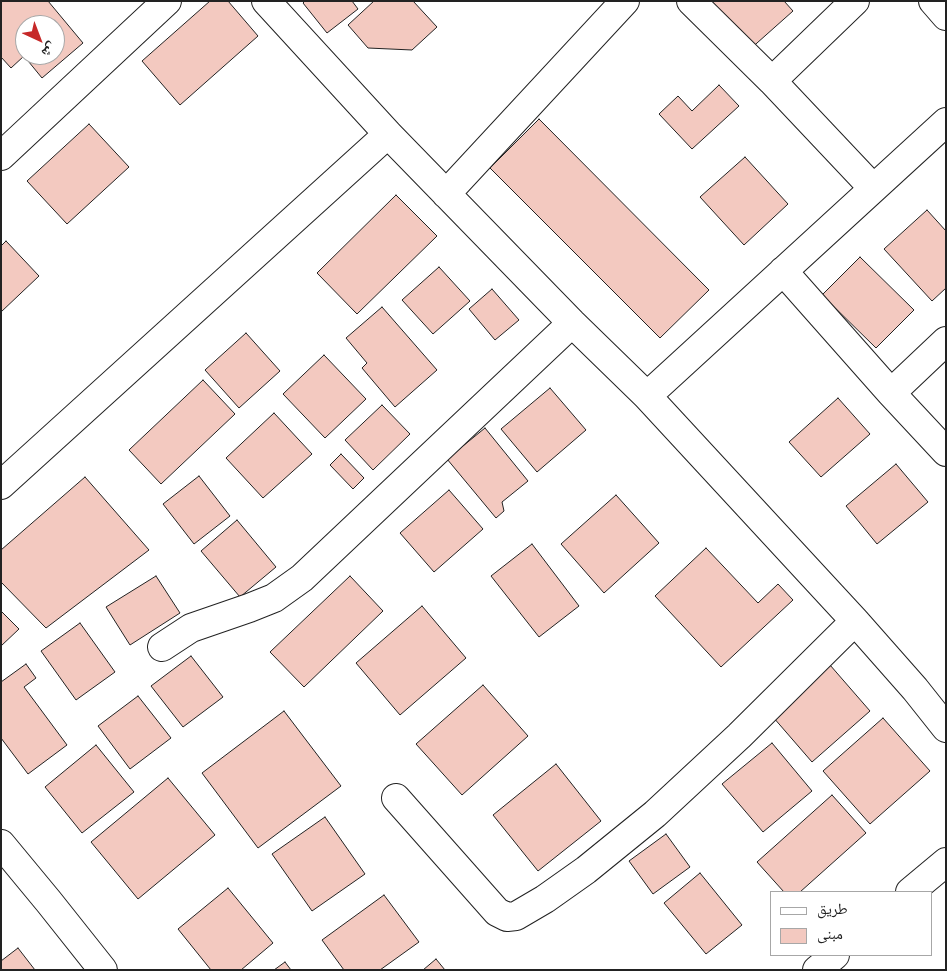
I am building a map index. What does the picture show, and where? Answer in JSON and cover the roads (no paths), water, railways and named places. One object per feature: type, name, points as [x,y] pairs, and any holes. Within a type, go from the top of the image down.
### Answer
[{"type":"main road","points":[[1,156],[167,1]]},
{"type":"main road","points":[[266,1],[388,134],[572,323],[646,396],[855,621],[915,689],[946,728]]},
{"type":"main road","points":[[446,194],[625,1]]},
{"type":"main road","points":[[691,1],[772,82],[873,188]]},
{"type":"main road","points":[[772,82],[855,1]]},
{"type":"main road","points":[[933,1],[946,16]]},
{"type":"main road","points":[[646,396],[946,122]]},
{"type":"main road","points":[[1,485],[388,134]]},
{"type":"main road","points":[[782,272],[946,452]]},
{"type":"main road","points":[[162,647],[191,628],[274,598],[302,578],[572,323]]},
{"type":"main road","points":[[891,393],[946,341]]},
{"type":"main road","points":[[396,798],[497,912],[508,917],[516,916],[545,899],[586,870],[655,814],[738,736],[855,621]]},
{"type":"main road","points":[[1,844],[103,970]]},
{"type":"main road","points":[[911,891],[946,862]]},
{"type":"main road","points":[[816,970],[834,956]]}]
